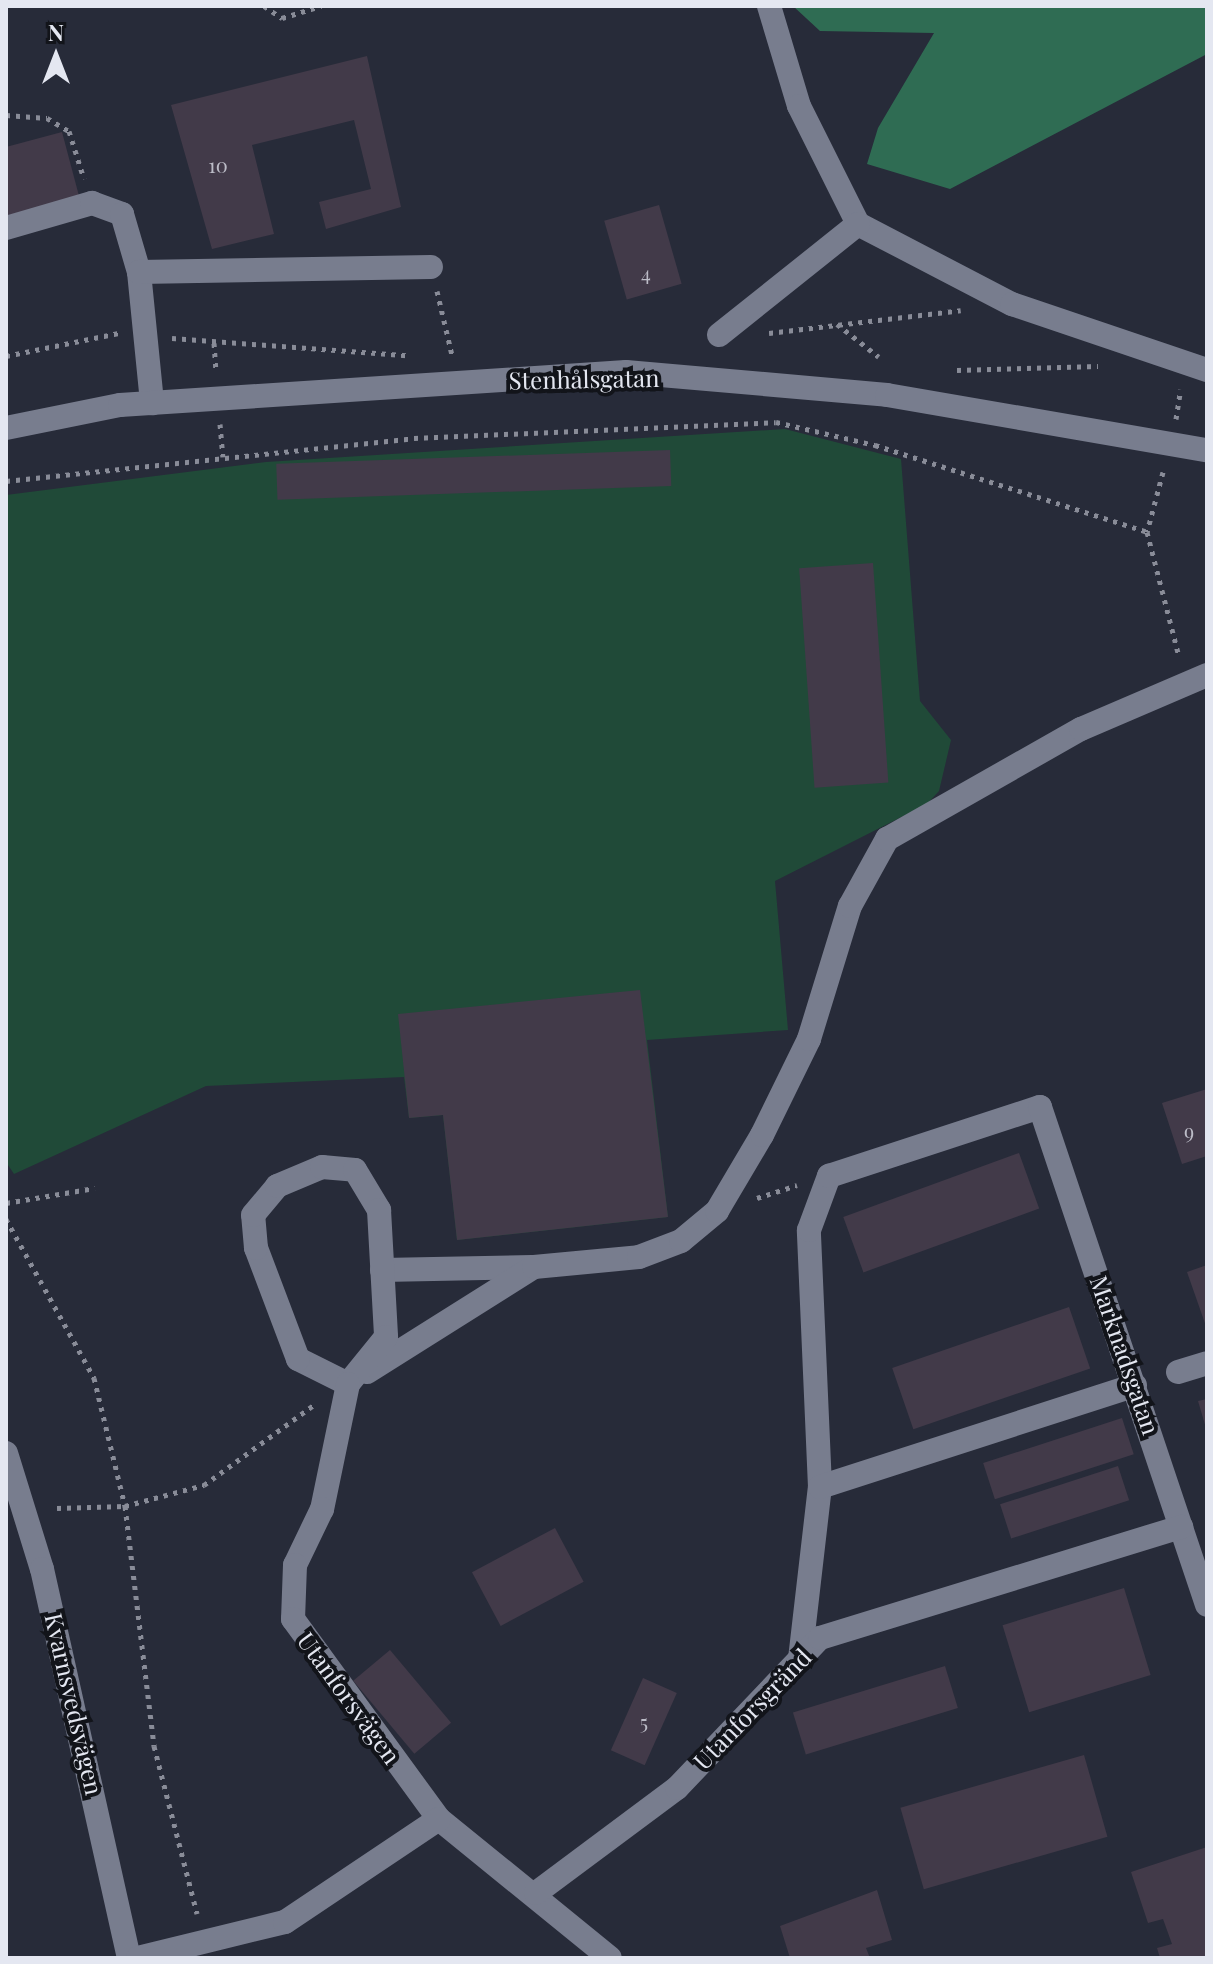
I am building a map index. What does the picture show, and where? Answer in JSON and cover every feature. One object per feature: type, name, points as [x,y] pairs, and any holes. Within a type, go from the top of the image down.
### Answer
[{"type":"street","points":[[769,6],[799,106],[858,224],[1012,304],[1196,367]]},
{"type":"street","points":[[6,228],[92,203],[122,214],[139,272],[152,403]]},
{"type":"street","points":[[719,335],[858,224]]},
{"type":"street","points":[[139,272],[431,267]]},
{"type":"street","name":"Stenhålsgatan","points":[[6,428],[152,403],[626,372],[887,395],[1207,450]]},
{"type":"street","points":[[382,1270],[534,1267],[639,1257],[681,1241],[717,1211],[809,1039],[850,906],[887,839],[1196,677]]},
{"type":"street","name":"Marknadsgatan","points":[[829,1176],[1040,1107],[1207,1605]]},
{"type":"street","name":"Utanforsvägen","points":[[348,1384],[298,1359],[256,1248],[253,1215],[277,1186],[322,1167],[355,1170],[379,1210],[386,1337],[348,1384],[322,1509],[295,1565],[293,1619],[439,1819],[536,1893],[610,1958]]},
{"type":"street","points":[[800,1659],[820,1487],[809,1230],[829,1176]]},
{"type":"street","points":[[348,1384],[534,1267]]},
{"type":"street","points":[[1178,1372],[1207,1363]]},
{"type":"street","points":[[820,1487],[1135,1385]]},
{"type":"street","name":"Kvarnsvedsvägen","points":[[6,1453],[42,1569],[129,1958]]},
{"type":"street","name":"Utanforsgränd","points":[[536,1893],[677,1788],[820,1638],[1181,1527]]},
{"type":"street","points":[[138,1958],[206,1946],[285,1922],[439,1819]]},
{"type":"path","points":[[264,6],[282,18],[321,6]]},
{"type":"path","points":[[6,115],[47,118],[69,131],[92,203]]},
{"type":"path","points":[[431,267],[452,356]]},
{"type":"path","points":[[719,335],[1012,304]]},
{"type":"path","points":[[836,324],[879,357]]},
{"type":"path","points":[[6,356],[119,333],[422,355]]},
{"type":"path","points":[[437,356],[467,356]]},
{"type":"path","points":[[957,370],[1109,365]]},
{"type":"path","points":[[1174,428],[1196,367]]},
{"type":"path","points":[[6,481],[414,438],[776,422],[875,445],[1147,532]]},
{"type":"path","points":[[1163,472],[1147,532],[1196,677]]},
{"type":"path","points":[[717,1211],[829,1176]]},
{"type":"path","points":[[6,1203],[95,1188]]},
{"type":"path","points":[[6,1219],[94,1378],[125,1506],[154,1746],[206,1946]]},
{"type":"path","points":[[57,1508],[125,1506],[204,1485],[293,1416],[348,1384]]},
{"type":"green space","points":[[793,6],[1207,6],[1207,54],[950,189],[867,164],[878,128],[934,33],[820,31]]},
{"type":"green space","points":[[785,429],[901,459],[920,701],[951,740],[939,791],[927,804],[775,881],[788,1030],[647,1040],[668,1217],[457,1240],[443,1115],[409,1118],[404,1077],[206,1086],[14,1174],[6,1162],[6,495],[266,462]]},
{"type":"building","points":[[367,56],[401,207],[326,229],[319,202],[371,189],[354,120],[252,145],[274,234],[212,249],[171,105]]},
{"type":"building","points":[[62,132],[79,196],[6,216],[6,147]]},
{"type":"building","points":[[659,205],[682,284],[627,300],[604,221]]},
{"type":"building","points":[[670,450],[671,486],[277,500],[276,464]]},
{"type":"building","points":[[873,563],[888,782],[815,788],[799,568]]},
{"type":"building","points":[[640,990],[668,1217],[457,1240],[443,1115],[409,1118],[398,1014]]},
{"type":"building","points":[[1207,1089],[1207,1156],[1182,1164],[1162,1103]]},
{"type":"building","points":[[1019,1153],[1039,1208],[863,1272],[843,1217]]},
{"type":"building","points":[[1207,1265],[1207,1329],[1187,1272]]},
{"type":"building","points":[[1069,1307],[1090,1368],[913,1429],[892,1368]]},
{"type":"building","points":[[1207,1399],[1207,1428],[1206,1428],[1198,1401]]},
{"type":"building","points":[[1122,1418],[1134,1454],[995,1499],[983,1463]]},
{"type":"building","points":[[1118,1466],[1129,1500],[1011,1539],[1000,1504]]},
{"type":"building","points":[[555,1528],[584,1582],[501,1626],[472,1572]]},
{"type":"building","points":[[1124,1588],[1151,1675],[1029,1712],[1003,1625]]},
{"type":"building","points":[[390,1650],[451,1723],[414,1754],[353,1681]]},
{"type":"building","points":[[945,1666],[958,1708],[806,1755],[793,1712]]},
{"type":"building","points":[[643,1678],[677,1693],[645,1765],[611,1750]]},
{"type":"building","points":[[1084,1755],[1107,1837],[924,1889],[900,1808]]},
{"type":"building","points":[[1207,1847],[1207,1958],[1160,1958],[1157,1948],[1172,1944],[1163,1919],[1148,1923],[1131,1872]]},
{"type":"building","points":[[877,1890],[892,1940],[866,1948],[870,1958],[790,1958],[780,1926]]}]
